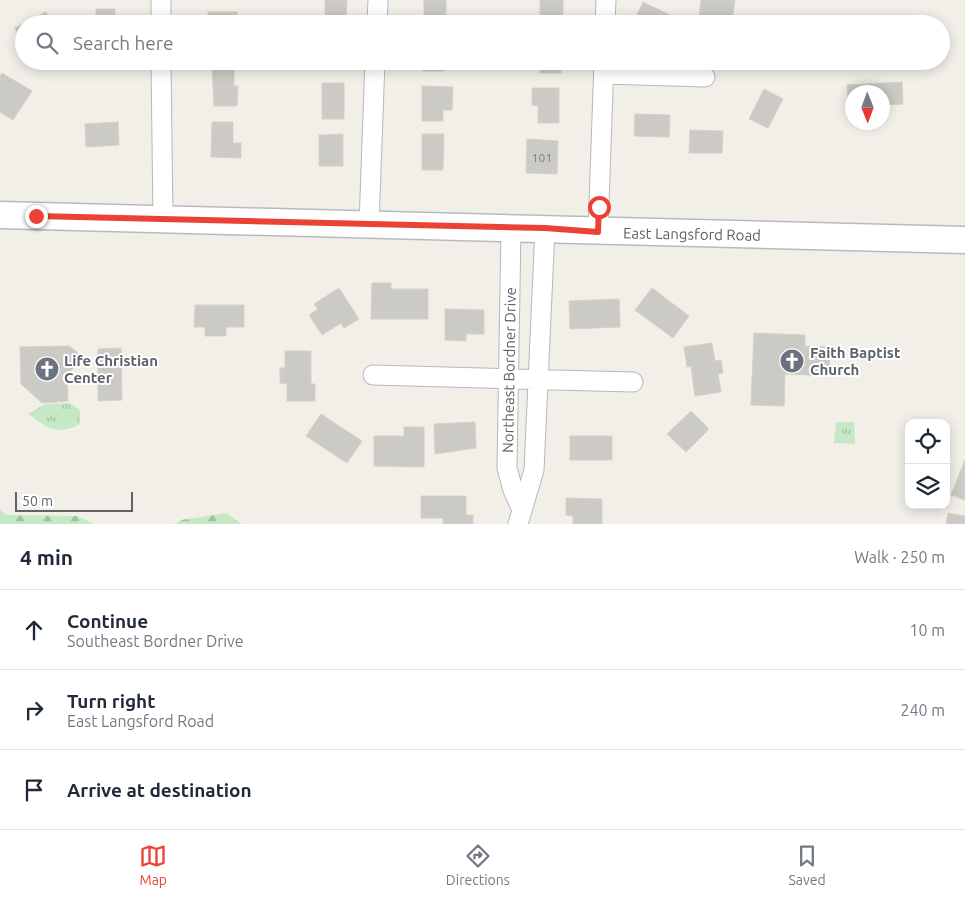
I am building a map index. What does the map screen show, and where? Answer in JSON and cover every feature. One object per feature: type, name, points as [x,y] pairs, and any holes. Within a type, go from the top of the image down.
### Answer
[{"type":"street","points":[[161,0],[161,15]]},
{"type":"street","points":[[377,15],[378,0]]},
{"type":"street","points":[[605,15],[606,0]]},
{"type":"street","points":[[161,70],[163,220]]},
{"type":"street","points":[[369,224],[375,70]]},
{"type":"street","points":[[598,232],[604,70]]},
{"type":"street","points":[[634,70],[705,77]]},
{"type":"street","name":"East Langsford Road","points":[[0,215],[545,228],[598,232],[965,240]]},
{"type":"street","name":"Northeast Bordner Drive","points":[[511,228],[507,468],[520,517]]},
{"type":"street","name":"Northeast Bordner Drive","points":[[520,517],[534,470],[545,228]]},
{"type":"street","points":[[373,375],[632,382]]},
{"type":"green space","points":[[70,403],[80,410],[80,424],[72,428],[52,429],[28,414],[45,404]]},
{"type":"green space","points":[[836,422],[854,422],[855,444],[834,443]]},
{"type":"green space","points":[[0,510],[7,515],[77,516],[94,524],[0,524]]},
{"type":"green space","points":[[227,513],[241,524],[175,524],[181,520]]},
{"type":"building","points":[[325,0],[347,0],[346,15],[325,15]]},
{"type":"building","points":[[424,0],[446,0],[446,15],[424,15]]},
{"type":"building","points":[[540,0],[563,0],[563,15],[540,15]]},
{"type":"building","points":[[701,0],[735,0],[733,15],[699,15]]},
{"type":"building","points":[[643,2],[670,15],[637,15]]},
{"type":"building","points":[[96,9],[115,9],[115,15],[96,15]]},
{"type":"building","points":[[208,12],[237,12],[237,15],[208,15]]},
{"type":"building","points":[[212,70],[234,70],[234,86],[238,86],[237,106],[214,106]]},
{"type":"building","points":[[423,70],[444,70],[444,71]]},
{"type":"building","points":[[540,70],[561,70],[561,73],[540,73]]},
{"type":"building","points":[[2,73],[32,91],[13,120],[0,112],[0,76]]},
{"type":"building","points":[[902,82],[903,104],[890,105],[890,85],[847,85]]},
{"type":"building","points":[[322,83],[344,83],[344,119],[322,119]]},
{"type":"building","points":[[422,86],[453,87],[452,110],[443,110],[443,121],[422,121]]},
{"type":"building","points":[[532,88],[559,88],[559,123],[538,123],[538,106],[532,105]]},
{"type":"building","points":[[764,89],[783,99],[768,128],[749,119]]},
{"type":"building","points":[[635,114],[670,115],[669,137],[634,136]]},
{"type":"building","points":[[118,122],[119,145],[86,147],[85,124]]},
{"type":"building","points":[[212,122],[233,122],[233,143],[241,143],[241,158],[211,157]]},
{"type":"building","points":[[690,130],[723,131],[722,153],[689,153]]},
{"type":"building","points":[[343,134],[343,166],[319,166],[319,135]]},
{"type":"building","points":[[422,134],[444,134],[443,170],[422,170]]},
{"type":"building","points":[[527,139],[558,141],[557,174],[526,173]]},
{"type":"building","points":[[372,283],[391,283],[391,289],[428,289],[428,319],[371,319]]},
{"type":"building","points":[[339,288],[359,319],[344,328],[341,323],[322,335],[309,315],[318,309],[314,304]]},
{"type":"building","points":[[652,288],[689,316],[673,338],[635,310]]},
{"type":"building","points":[[619,299],[620,327],[570,329],[569,301]]},
{"type":"building","points":[[195,305],[244,305],[244,327],[226,327],[226,336],[205,336],[205,327],[194,327]]},
{"type":"building","points":[[445,309],[484,310],[484,334],[466,334],[466,341],[445,340]]},
{"type":"building","name":"Faith Baptist Church","points":[[754,333],[805,335],[805,346],[830,347],[829,376],[785,374],[784,406],[751,405]]},
{"type":"building","points":[[712,343],[715,361],[721,360],[723,373],[718,374],[721,392],[695,396],[691,366],[687,367],[684,347]]},
{"type":"building","name":"Life Christian Center","points":[[69,346],[78,353],[78,363],[67,375],[68,401],[42,403],[21,384],[20,347]]},
{"type":"building","points":[[121,348],[122,400],[98,401],[98,349]]},
{"type":"building","points":[[285,351],[311,351],[311,384],[315,384],[315,401],[287,401],[287,384],[280,383],[280,368],[285,368]]},
{"type":"building","points":[[691,411],[709,429],[686,452],[667,434]]},
{"type":"building","points":[[321,414],[362,441],[347,463],[306,436]]},
{"type":"building","points":[[475,422],[476,448],[435,454],[434,424]]},
{"type":"building","points":[[404,427],[424,427],[424,467],[374,466],[374,436],[404,436]]},
{"type":"building","points":[[570,436],[612,436],[612,460],[570,460]]},
{"type":"building","points":[[965,460],[965,500],[951,495]]},
{"type":"building","points":[[421,496],[466,496],[466,515],[473,515],[473,524],[443,524],[443,518],[421,518]]},
{"type":"building","points":[[566,498],[602,499],[602,524],[573,524],[573,516],[566,515]]},
{"type":"building","points":[[948,513],[965,516],[965,524],[946,524]]},
{"type":"place","name":"Faith Baptist Church","points":[[792,361]]},
{"type":"place","name":"Life Christian Center","points":[[47,369]]},
{"type":"route","points":[[36,216],[545,228],[598,232],[599,207]]}]
